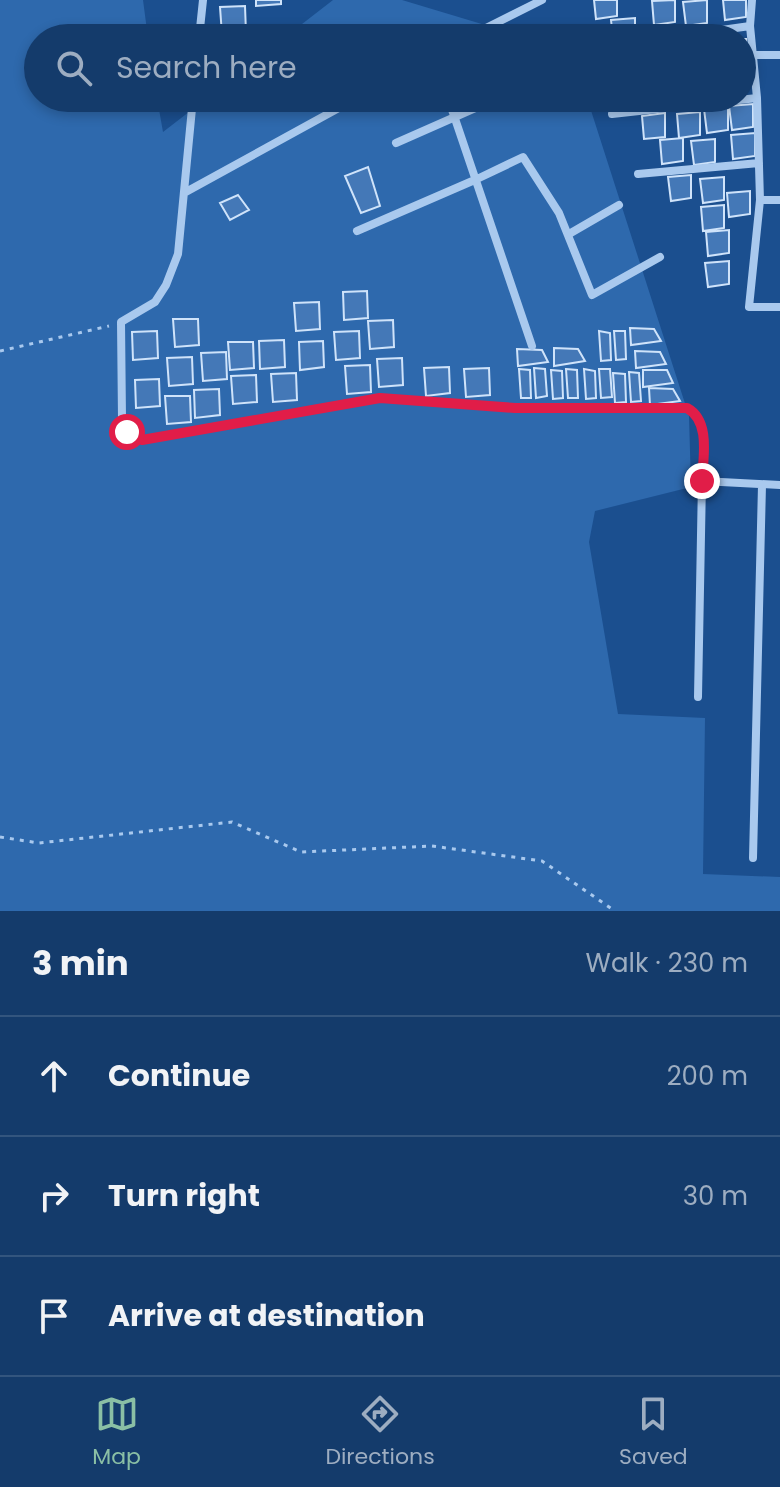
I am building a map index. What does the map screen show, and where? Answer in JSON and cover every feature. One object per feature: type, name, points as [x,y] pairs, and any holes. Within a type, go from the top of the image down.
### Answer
[{"type":"street","points":[[200,24],[203,0]]},
{"type":"street","points":[[494,24],[542,0]]},
{"type":"street","points":[[750,24],[752,0]]},
{"type":"street","points":[[756,55],[780,55]]},
{"type":"street","points":[[756,76],[760,200],[749,307],[780,307]]},
{"type":"street","points":[[192,112],[178,254],[166,285],[155,302],[121,322],[122,419],[127,432],[142,440],[380,398],[515,408],[687,408],[695,413],[704,437],[698,697]]},
{"type":"street","points":[[184,193],[332,112]]},
{"type":"street","points":[[452,112],[532,346]]},
{"type":"street","points":[[396,143],[463,112]]},
{"type":"street","points":[[612,114],[630,112]]},
{"type":"street","points":[[357,231],[523,157],[569,234],[592,295],[660,257]]},
{"type":"street","points":[[638,174],[759,163]]},
{"type":"street","points":[[760,200],[780,200]]},
{"type":"street","points":[[569,234],[619,205]]},
{"type":"street","points":[[702,481],[780,485]]},
{"type":"street","points":[[753,858],[762,485]]},
{"type":"path","points":[[0,351],[88,333],[121,322]]},
{"type":"path","points":[[0,837],[39,843],[232,822],[301,852],[432,846],[542,861],[615,911]]},
{"type":"shaded area","points":[[0,0],[143,0],[146,24],[24,24],[24,112],[159,112],[163,132],[189,112],[591,112],[689,416],[691,487],[595,511],[589,542],[618,714],[705,718],[703,874],[780,877],[780,911],[0,911]]},
{"type":"shaded area","points":[[333,0],[402,0],[482,24],[302,24]]},
{"type":"building","points":[[256,0],[281,0],[281,4],[256,6]]},
{"type":"building","points":[[594,0],[617,0],[617,16],[596,19]]},
{"type":"building","points":[[675,0],[675,22],[654,24],[652,1]]},
{"type":"building","points":[[707,0],[707,23],[686,24],[683,2]]},
{"type":"building","points":[[723,0],[746,0],[746,17],[725,20]]},
{"type":"building","points":[[245,6],[246,24],[221,24],[220,7]]},
{"type":"building","points":[[635,18],[635,24],[611,24],[611,20]]},
{"type":"building","points":[[700,112],[700,135],[679,138],[677,114]]},
{"type":"building","points":[[704,112],[728,112],[728,130],[707,133]]},
{"type":"building","points":[[730,112],[753,112],[753,127],[732,130]]},
{"type":"building","points":[[665,113],[665,137],[644,139],[642,116]]},
{"type":"building","points":[[755,133],[755,156],[733,159],[731,135]]},
{"type":"building","points":[[683,138],[683,161],[662,164],[660,140]]},
{"type":"building","points":[[715,139],[715,162],[694,165],[691,141]]},
{"type":"building","points":[[368,167],[380,206],[361,213],[345,176]]},
{"type":"building","points":[[691,175],[691,198],[671,201],[668,177]]},
{"type":"building","points":[[724,177],[724,200],[703,203],[700,179]]},
{"type":"building","points":[[750,191],[750,214],[729,217],[727,193]]},
{"type":"building","points":[[238,195],[249,210],[230,220],[220,203]]},
{"type":"building","points":[[724,205],[724,228],[703,231],[701,207]]},
{"type":"building","points":[[729,230],[729,253],[708,256],[706,232]]},
{"type":"building","points":[[729,261],[729,284],[708,287],[705,263]]},
{"type":"building","points":[[367,291],[368,318],[344,320],[343,292]]},
{"type":"building","points":[[319,302],[320,329],[296,331],[294,303]]},
{"type":"building","points":[[173,319],[198,319],[199,345],[175,347]]},
{"type":"building","points":[[393,320],[394,347],[370,349],[368,321]]},
{"type":"building","points":[[630,328],[654,329],[661,341],[631,345]]},
{"type":"building","points":[[157,331],[158,358],[133,360],[132,332]]},
{"type":"building","points":[[359,331],[360,358],[336,360],[334,332]]},
{"type":"building","points":[[599,331],[610,333],[611,360],[601,361]]},
{"type":"building","points":[[614,331],[625,331],[626,359],[616,360]]},
{"type":"building","points":[[284,340],[285,367],[260,369],[259,341]]},
{"type":"building","points":[[323,341],[324,367],[300,370],[299,342]]},
{"type":"building","points":[[228,342],[253,342],[254,368],[230,370]]},
{"type":"building","points":[[554,348],[578,349],[585,361],[554,366]]},
{"type":"building","points":[[517,349],[542,350],[548,362],[518,366]]},
{"type":"building","points":[[635,351],[660,352],[666,364],[636,368]]},
{"type":"building","points":[[226,352],[227,379],[203,381],[201,353]]},
{"type":"building","points":[[192,357],[193,384],[169,386],[167,358]]},
{"type":"building","points":[[402,358],[403,385],[379,387],[377,359]]},
{"type":"building","points":[[370,365],[371,392],[347,394],[345,366]]},
{"type":"building","points":[[449,367],[450,393],[426,396],[424,368]]},
{"type":"building","points":[[489,368],[490,395],[466,397],[464,369]]},
{"type":"building","points":[[534,368],[545,369],[547,396],[536,398]]},
{"type":"building","points":[[519,369],[530,370],[531,398],[521,398]]},
{"type":"building","points":[[566,369],[577,370],[578,398],[568,398]]},
{"type":"building","points":[[584,369],[595,371],[596,398],[586,399]]},
{"type":"building","points":[[599,369],[610,369],[612,397],[601,398]]},
{"type":"building","points":[[551,370],[562,371],[563,398],[553,399]]},
{"type":"building","points":[[643,370],[667,370],[673,383],[643,387]]},
{"type":"building","points":[[629,372],[639,373],[641,401],[631,402]]},
{"type":"building","points":[[296,373],[297,400],[273,402],[271,374]]},
{"type":"building","points":[[613,373],[625,374],[626,402],[615,403]]},
{"type":"building","points":[[256,375],[257,402],[233,404],[231,376]]},
{"type":"building","points":[[159,379],[160,406],[136,408],[135,380]]},
{"type":"building","points":[[649,388],[673,389],[680,401],[650,405]]},
{"type":"building","points":[[219,389],[220,415],[195,418],[194,390]]},
{"type":"building","points":[[165,396],[190,396],[191,422],[167,424]]},
{"type":"route","points":[[127,432],[142,440],[380,398],[515,408],[687,408],[695,413],[704,437],[702,481]]}]
